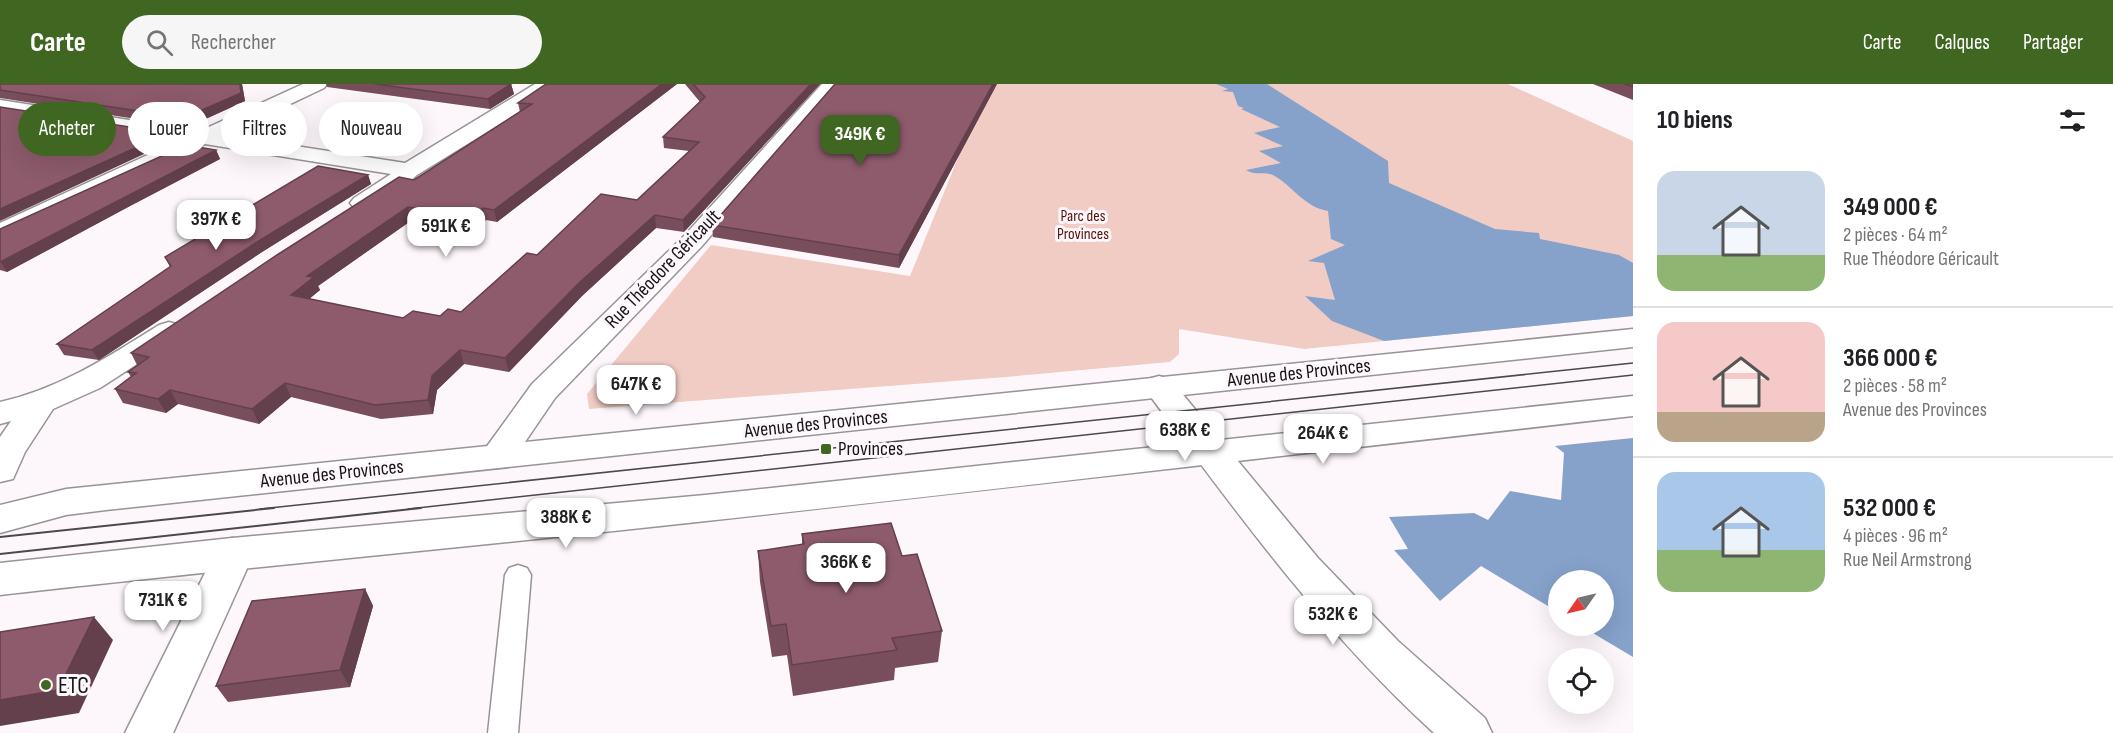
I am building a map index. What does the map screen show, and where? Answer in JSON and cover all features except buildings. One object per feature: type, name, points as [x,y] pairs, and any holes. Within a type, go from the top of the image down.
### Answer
[{"type":"street","points":[[209,133],[318,84]]},
{"type":"street","name":"Rue Théodore Géricault","points":[[498,456],[543,391],[693,241],[832,84]]},
{"type":"street","points":[[342,216],[392,184],[409,170],[527,99],[533,87]]},
{"type":"street","points":[[0,106],[128,127]]},
{"type":"street","points":[[209,140],[409,170]]},
{"type":"street","points":[[0,232],[160,156]]},
{"type":"street","points":[[0,413],[41,402],[98,378],[191,316]]},
{"type":"street","name":"Avenue des Provinces","points":[[0,519],[66,502],[106,497],[1633,338]]},
{"type":"street","points":[[1159,386],[1323,592],[1424,697],[1468,733]]},
{"type":"street","points":[[0,470],[8,451],[41,402]]},
{"type":"street","points":[[0,579],[232,553],[705,508],[1633,406]]},
{"type":"street","points":[[149,733],[226,571],[232,553]]},
{"type":"lane","points":[[503,733],[518,575]]},
{"type":"green space","name":"Parc des Provinces","points":[[988,84],[1508,84],[1633,141],[1633,316],[1304,349],[1179,329],[1179,354],[1170,362],[589,409],[587,394],[711,245],[910,276]]},
{"type":"water","points":[[1216,84],[1267,84],[1388,161],[1389,183],[1495,229],[1539,233],[1540,239],[1619,255],[1633,263],[1633,316],[1384,341],[1332,321],[1305,296],[1335,300],[1324,263],[1308,261],[1345,245],[1331,239],[1328,211],[1305,201],[1273,175],[1246,170],[1281,163],[1259,151],[1283,146],[1254,133],[1280,127],[1241,109],[1244,108],[1238,106],[1233,92],[1222,91],[1228,89]]},
{"type":"water","points":[[1633,438],[1633,657],[1598,636],[1614,636],[1614,570],[1548,570],[1548,606],[1481,566],[1440,601],[1394,550],[1408,549],[1389,517],[1474,513],[1488,520],[1510,491],[1561,500],[1564,453],[1555,446]]},
{"type":"tram line","points":[[260,509],[1633,363]]},
{"type":"tram line","points":[[408,509],[1633,375]]},
{"type":"tram line","points":[[0,537],[274,508]]},
{"type":"tram line","points":[[0,554],[421,508]]},
{"type":"place","name":"Provinces","points":[[826,449]]},
{"type":"place","name":"ETC","points":[[46,685]]}]
